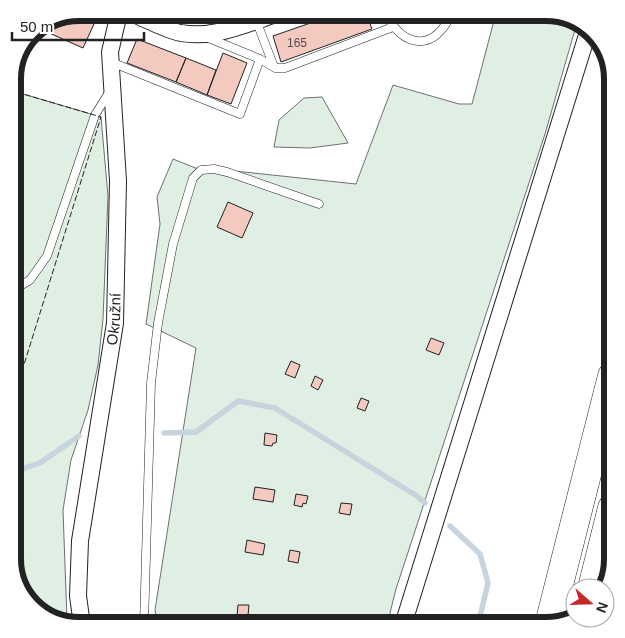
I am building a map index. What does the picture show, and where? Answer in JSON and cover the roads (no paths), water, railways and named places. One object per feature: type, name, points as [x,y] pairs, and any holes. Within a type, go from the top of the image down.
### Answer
[{"type":"highway","points":[[551,617],[604,407]]},
{"type":"highway","points":[[594,578],[604,540]]},
{"type":"street","name":"Okružní","points":[[81,617],[78,596],[80,541],[115,323],[118,181],[110,52],[117,21]]},
{"type":"street","points":[[152,21],[180,32],[200,34],[228,30],[253,21]]},
{"type":"street","points":[[406,617],[586,38]]},
{"type":"lane","points":[[256,21],[274,68]]},
{"type":"lane","points":[[390,21],[393,27],[410,40],[426,40],[434,37],[448,21]]},
{"type":"lane","points":[[200,34],[260,59],[274,68],[285,68],[393,27]]},
{"type":"lane","points":[[111,62],[240,114],[260,59]]},
{"type":"lane","points":[[21,285],[30,280],[48,256],[94,115],[112,88]]},
{"type":"lane","points":[[144,617],[151,384],[158,322],[173,244],[193,178],[201,170],[220,170],[319,204]]},
{"type":"waterway","points":[[164,433],[196,432],[238,401],[275,408],[417,496],[425,503]]},
{"type":"waterway","points":[[21,469],[40,463],[79,436]]},
{"type":"waterway","points":[[450,526],[480,554],[488,583],[480,617]]}]
